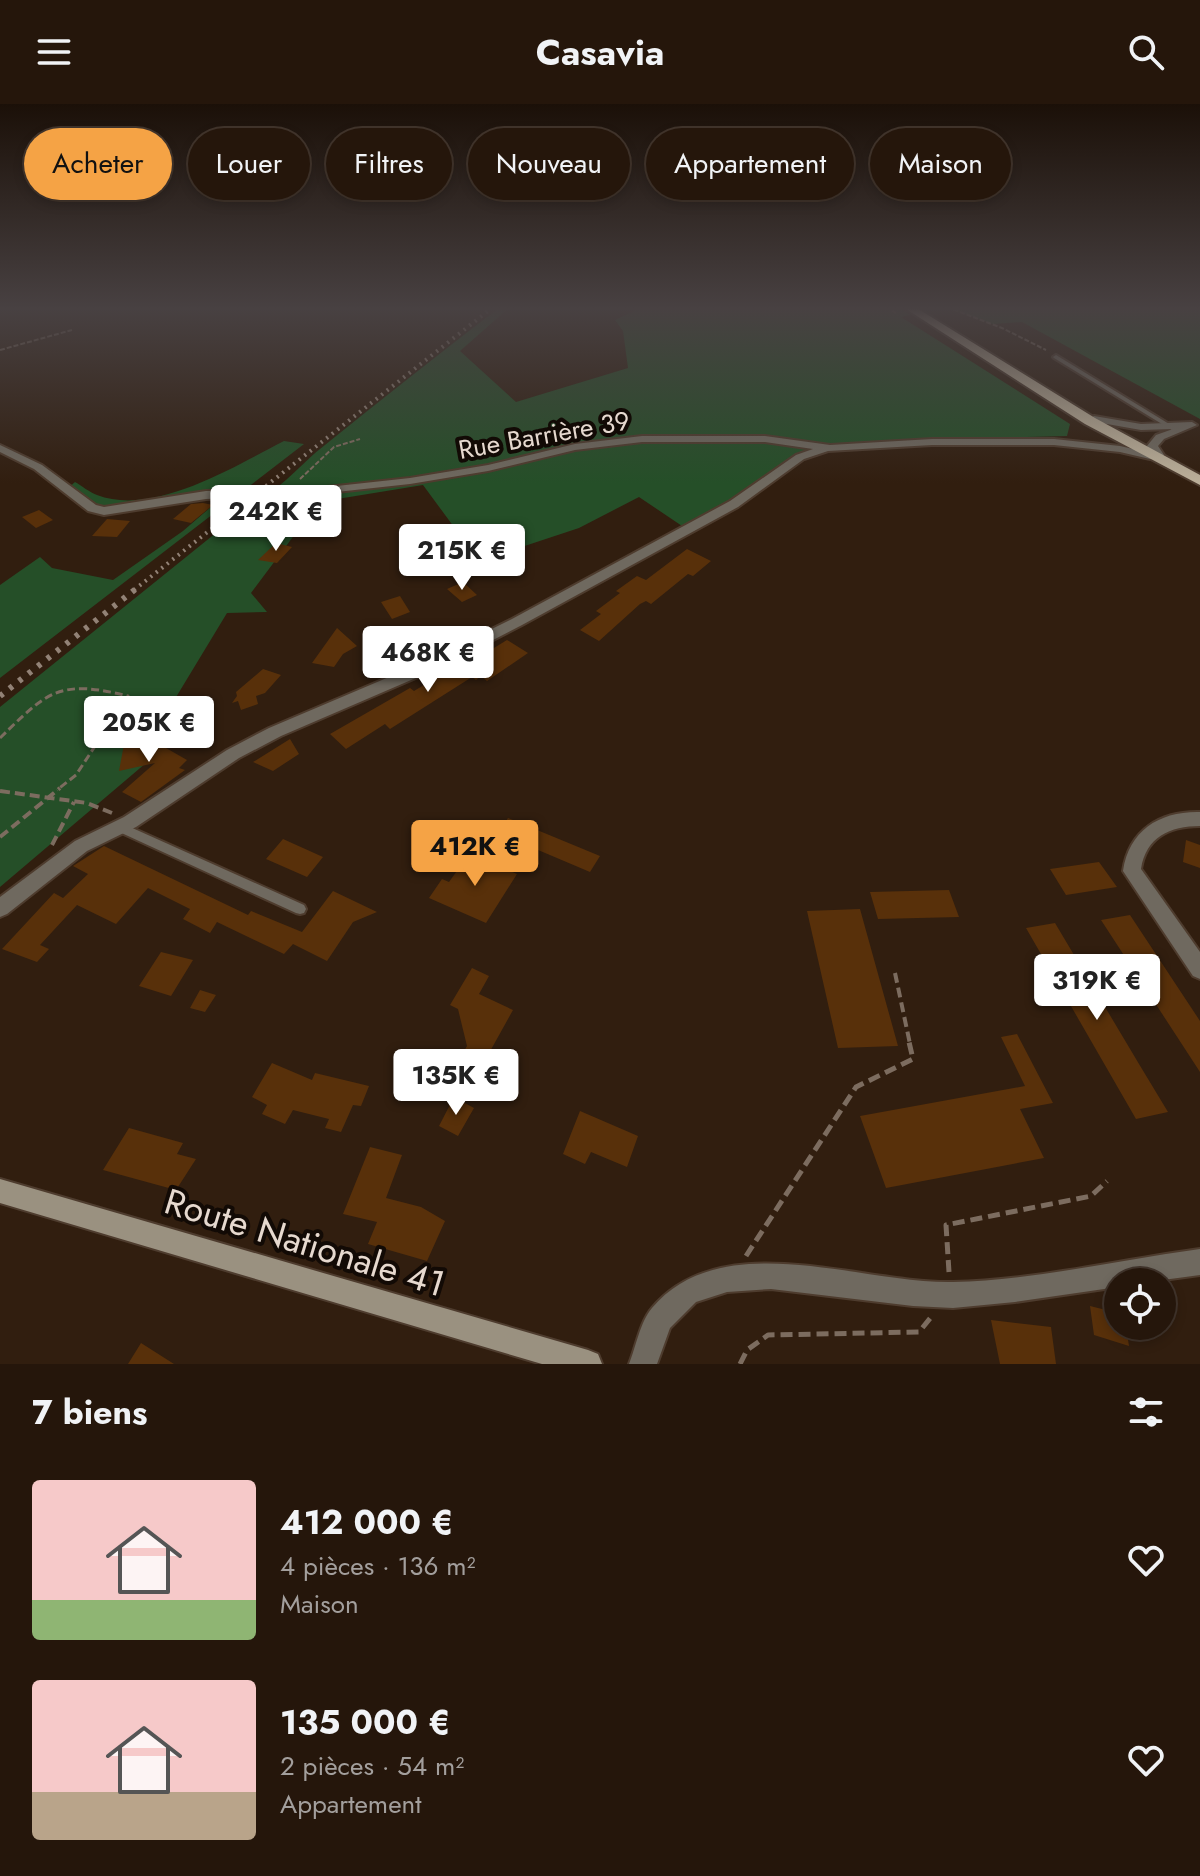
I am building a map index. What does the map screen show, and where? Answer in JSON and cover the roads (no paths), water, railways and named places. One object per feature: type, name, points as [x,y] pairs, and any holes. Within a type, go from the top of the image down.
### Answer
[{"type":"main road","points":[[1003,366],[1200,481]]},
{"type":"main road","name":"Route Nationale 41","points":[[0,1191],[588,1364]]},
{"type":"street","points":[[1092,420],[1141,427],[1173,428],[1196,424]]},
{"type":"street","name":"Rue Barrière 39","points":[[1054,442],[1093,433],[1092,420]]},
{"type":"street","points":[[1154,455],[1152,446],[1173,428]]},
{"type":"street","name":"Rue Barrière 39","points":[[0,448],[38,467],[92,508],[112,511],[206,495],[292,492],[428,478],[575,447],[626,441],[765,439],[830,448],[932,442],[1054,442],[1154,455]]},
{"type":"street","points":[[0,908],[81,846],[119,827],[233,754],[275,732],[434,664],[517,622],[734,504],[800,457],[830,448]]},
{"type":"street","points":[[1200,819],[1185,817],[1156,827],[1141,841],[1132,860],[1132,871],[1200,969]]},
{"type":"street","points":[[643,1364],[646,1344],[661,1313],[679,1297],[734,1275],[816,1279],[951,1295],[1200,1262]]},
{"type":"lane","points":[[1071,366],[1173,428]]},
{"type":"lane","points":[[119,827],[300,909]]},
{"type":"railway","points":[[134,590],[418,366]]},
{"type":"railway","points":[[0,696],[137,588]]}]
